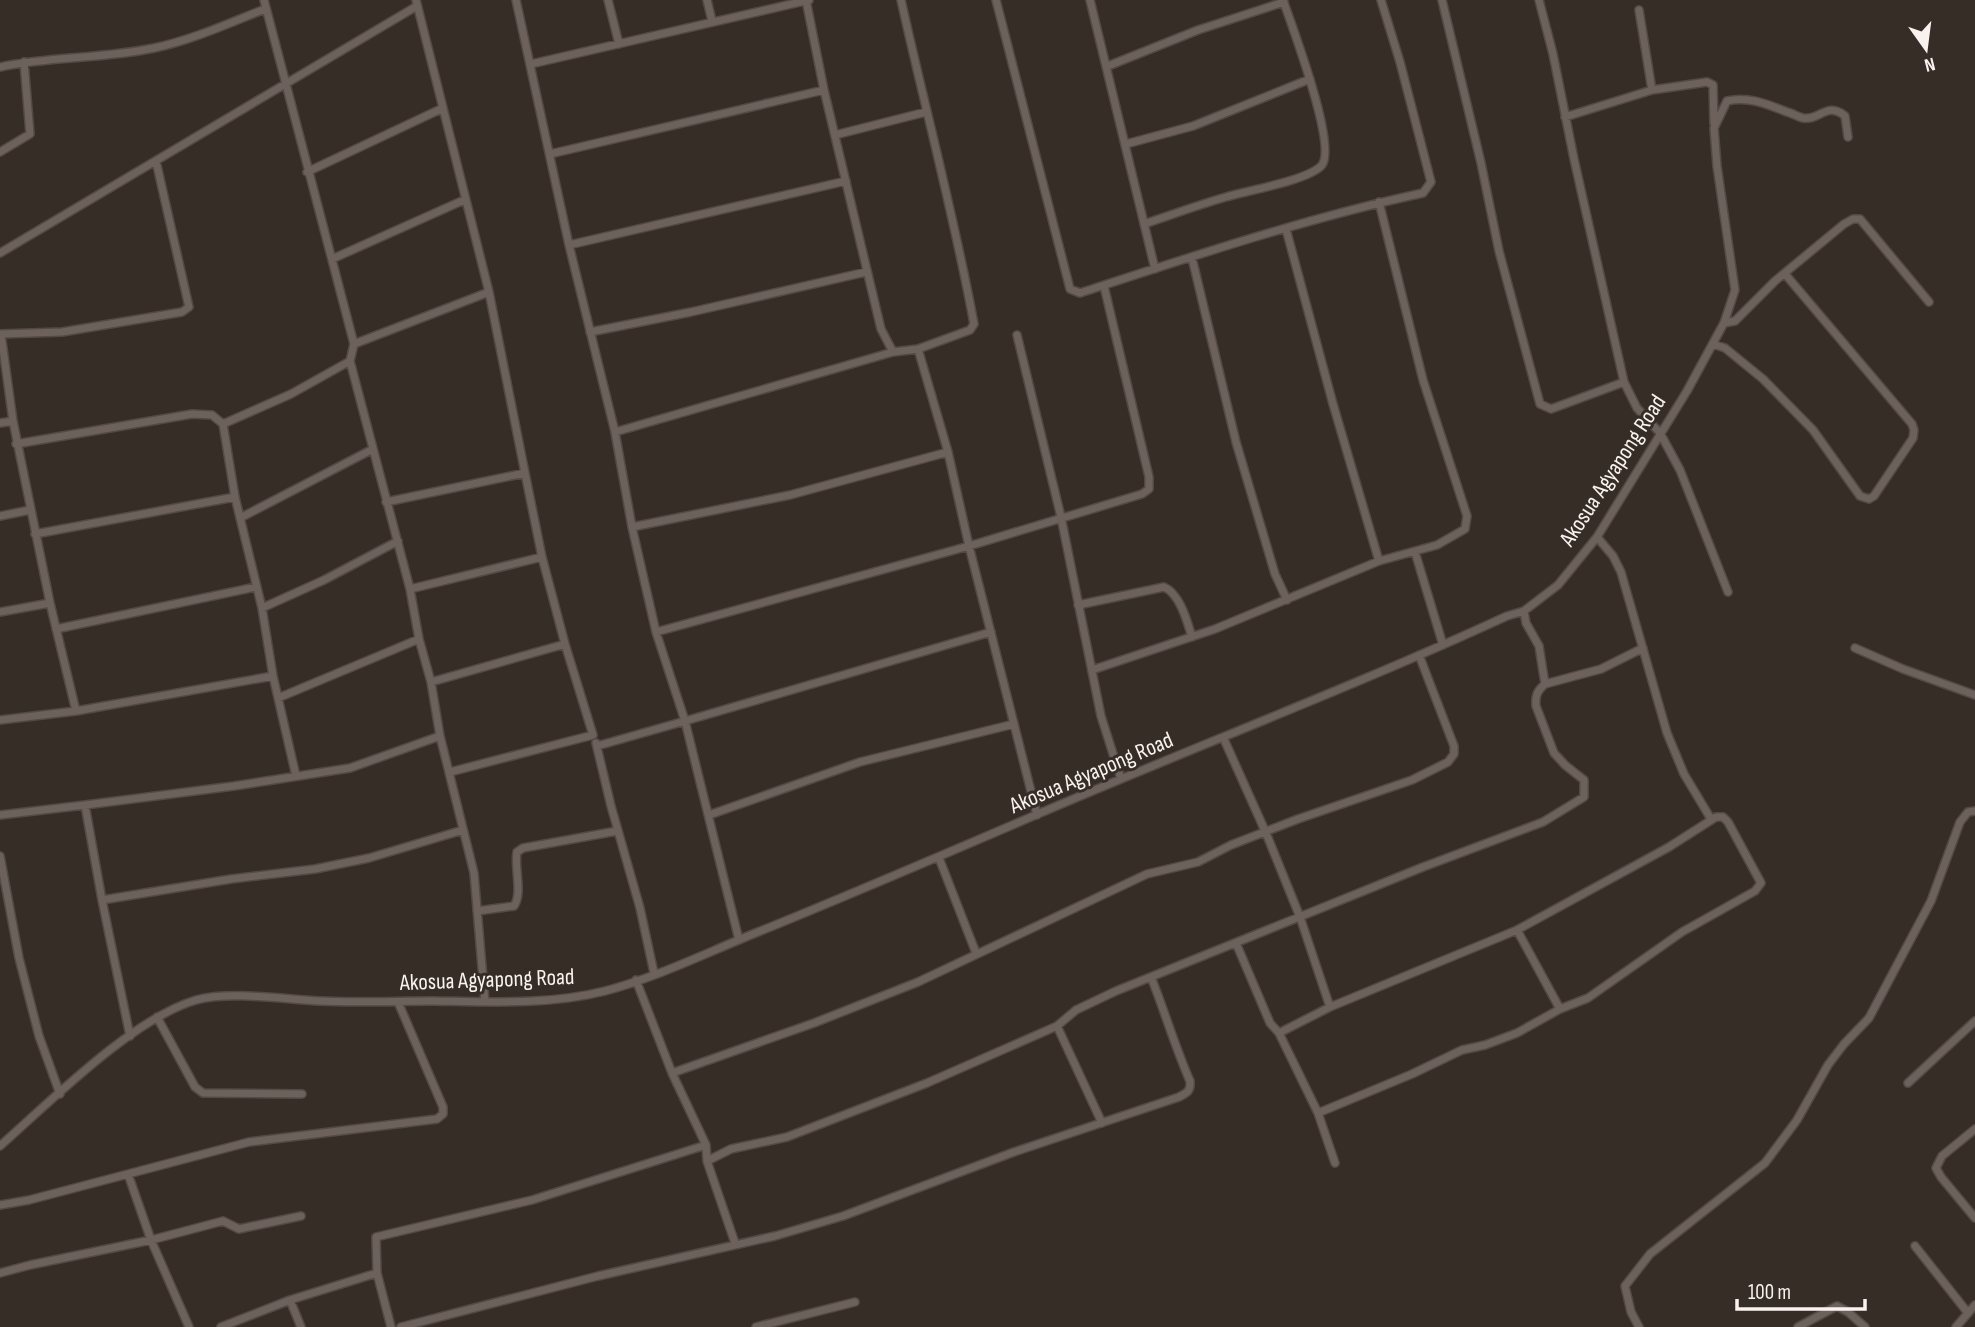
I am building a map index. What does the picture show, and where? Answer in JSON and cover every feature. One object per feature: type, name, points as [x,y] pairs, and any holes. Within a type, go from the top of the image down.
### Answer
[{"type":"street","points":[[264,0],[354,344],[350,361],[410,589],[440,736],[474,873],[485,1002]]},
{"type":"street","points":[[516,0],[569,245],[615,432],[632,527],[656,632],[685,721],[739,940]]},
{"type":"street","points":[[608,0],[619,44]]},
{"type":"street","points":[[707,0],[712,21]]},
{"type":"street","points":[[531,64],[807,0],[824,90],[866,272],[881,329],[893,352]]},
{"type":"street","points":[[615,432],[893,352],[918,349],[970,330],[974,324],[956,228],[901,0]]},
{"type":"street","points":[[996,0],[1070,289],[1080,293],[1231,244],[1379,202],[1423,193],[1431,181],[1381,0]]},
{"type":"street","points":[[1090,0],[1155,269]]},
{"type":"street","points":[[1442,0],[1499,251],[1541,404],[1551,409],[1624,382]]},
{"type":"street","points":[[1539,0],[1624,382],[1637,408],[1660,433],[1680,470],[1728,592]]},
{"type":"street","points":[[1108,66],[1198,30],[1284,1],[1310,79],[1325,148],[1325,158],[1321,166],[1302,177],[1224,198],[1144,224]]},
{"type":"street","points":[[0,253],[416,3],[489,292],[542,557],[565,645],[597,746],[617,831],[640,908],[654,974]]},
{"type":"street","points":[[0,67],[155,48],[265,9]]},
{"type":"street","points":[[1565,117],[1652,90],[1639,10]]},
{"type":"street","points":[[0,152],[30,134],[24,62]]},
{"type":"street","points":[[1126,144],[1194,125],[1310,79]]},
{"type":"street","name":"Akosua Agyapong Road","points":[[0,1146],[130,1036],[157,1017],[199,999],[219,996],[329,1001],[485,1002],[576,996],[604,991],[654,974],[939,858],[1524,611],[1558,585],[1597,537],[1713,344],[1724,323],[1735,290],[1735,275],[1720,190],[1713,85],[1707,82],[1652,90]]},
{"type":"street","points":[[550,153],[824,90]]},
{"type":"street","points":[[1714,128],[1727,101],[1740,98],[1755,100],[1804,118],[1838,110],[1845,116],[1848,137]]},
{"type":"street","points":[[307,172],[443,108]]},
{"type":"street","points":[[835,135],[926,112]]},
{"type":"street","points":[[76,711],[16,444],[0,334],[62,332],[182,312],[189,307],[156,161]]},
{"type":"street","points":[[569,245],[846,181]]},
{"type":"street","points":[[332,259],[464,200]]},
{"type":"street","points":[[1092,670],[1192,637],[1379,561],[1437,545],[1465,528],[1467,516],[1423,380],[1379,202]]},
{"type":"street","points":[[1724,323],[1735,321],[1761,294],[1853,219],[1860,219],[1928,302]]},
{"type":"street","points":[[1286,229],[1379,561]]},
{"type":"street","points":[[1192,258],[1237,442],[1275,575],[1287,600]]},
{"type":"street","points":[[590,332],[866,272]]},
{"type":"street","points":[[1713,344],[1725,348],[1763,379],[1813,430],[1860,496],[1869,499],[1874,496],[1913,438],[1912,424],[1785,274]]},
{"type":"street","points":[[656,632],[969,546],[1142,494],[1149,489],[1149,477],[1104,286]]},
{"type":"street","points":[[354,344],[489,292]]},
{"type":"street","points":[[1017,335],[1061,517],[1101,716],[1121,779]]},
{"type":"street","points":[[918,349],[948,452],[1037,815]]},
{"type":"street","points":[[223,424],[291,394],[350,361]]},
{"type":"street","points":[[16,444],[192,414],[212,415],[223,424],[235,497],[262,608],[273,676],[296,776]]},
{"type":"street","points":[[0,423],[13,421]]},
{"type":"street","points":[[240,518],[373,449]]},
{"type":"street","points":[[632,527],[790,495],[948,452]]},
{"type":"street","points":[[386,502],[525,473]]},
{"type":"street","points":[[35,534],[235,497]]},
{"type":"street","points":[[0,516],[30,510]]},
{"type":"street","points":[[1597,537],[1613,556],[1621,572],[1667,733],[1684,774],[1711,819]]},
{"type":"street","points":[[262,608],[324,580],[398,541]]},
{"type":"street","points":[[1415,552],[1443,645]]},
{"type":"street","points":[[410,589],[542,557]]},
{"type":"street","points":[[56,629],[256,587]]},
{"type":"street","points":[[1078,605],[1164,587],[1170,590],[1177,601],[1192,637]]},
{"type":"street","points":[[0,612],[50,603]]},
{"type":"street","points":[[1524,611],[1539,646],[1545,684]]},
{"type":"street","points":[[597,746],[991,632]]},
{"type":"street","points":[[278,698],[419,639]]},
{"type":"street","points":[[430,681],[565,645]]},
{"type":"street","points":[[707,1161],[732,1149],[787,1137],[876,1103],[1057,1026],[1083,1006],[1151,977],[1423,867],[1543,822],[1584,797],[1584,780],[1564,765],[1554,753],[1535,698],[1539,689],[1545,684],[1601,669],[1643,648]]},
{"type":"street","points":[[1856,648],[1903,669],[1975,695]]},
{"type":"street","points":[[672,1073],[866,1003],[949,969],[976,953],[1147,874],[1198,862],[1231,845],[1412,780],[1448,762],[1454,754],[1454,746],[1419,655]]},
{"type":"street","points":[[0,720],[76,711],[273,676]]},
{"type":"street","points":[[709,815],[860,762],[1014,724]]},
{"type":"street","points":[[0,815],[350,768],[440,736]]},
{"type":"street","points":[[450,772],[593,736]]},
{"type":"street","points":[[1223,737],[1300,917],[1330,1007]]},
{"type":"street","points":[[85,805],[130,1036]]},
{"type":"street","points":[[1639,1327],[1631,1312],[1625,1286],[1650,1254],[1765,1163],[1797,1120],[1828,1065],[1869,1018],[1931,901],[1960,822],[1968,812],[1975,811]]},
{"type":"street","points":[[1279,1033],[1330,1007],[1517,930],[1668,847],[1711,819],[1723,817],[1728,822],[1759,877],[1760,887],[1682,932],[1588,998],[1560,1009],[1517,1033],[1462,1050],[1412,1074],[1318,1112]]},
{"type":"street","points":[[102,900],[231,879],[315,869],[369,858],[463,830]]},
{"type":"street","points":[[477,911],[514,906],[518,901],[514,864],[517,852],[523,848],[617,831]]},
{"type":"street","points":[[0,856],[19,958],[39,1036],[60,1094]]},
{"type":"street","points":[[939,858],[976,953]]},
{"type":"street","points":[[1517,930],[1560,1009]]},
{"type":"street","points":[[1236,943],[1270,1023],[1279,1033],[1318,1112],[1335,1163]]},
{"type":"street","points":[[401,1327],[735,1243],[775,1236],[844,1216],[1014,1152],[1188,1093],[1191,1087],[1174,1044],[1171,1025],[1151,977]]},
{"type":"street","points":[[636,980],[672,1073],[706,1145],[707,1161],[735,1243]]},
{"type":"street","points":[[0,1205],[29,1200],[249,1142],[438,1119],[443,1114],[443,1107],[398,1002]]},
{"type":"street","points":[[157,1017],[195,1087],[203,1093],[302,1094]]},
{"type":"street","points":[[1908,1083],[1975,1021]]},
{"type":"street","points":[[1057,1026],[1102,1123]]},
{"type":"street","points":[[1975,1129],[1942,1156],[1936,1167],[1941,1177],[1975,1218]]},
{"type":"street","points":[[391,1327],[377,1273],[376,1237],[532,1200],[706,1145]]},
{"type":"street","points":[[128,1174],[151,1240],[189,1327]]},
{"type":"street","points":[[0,1273],[151,1240],[223,1221],[239,1229],[301,1216]]},
{"type":"street","points":[[1915,1246],[1968,1313]]},
{"type":"street","points":[[221,1327],[290,1300],[377,1273]]},
{"type":"street","points":[[290,1300],[301,1327]]},
{"type":"street","points":[[755,1327],[855,1302]]},
{"type":"street","points":[[1956,1327],[1975,1305]]},
{"type":"street","points":[[1798,1327],[1837,1306],[1865,1327]]}]
